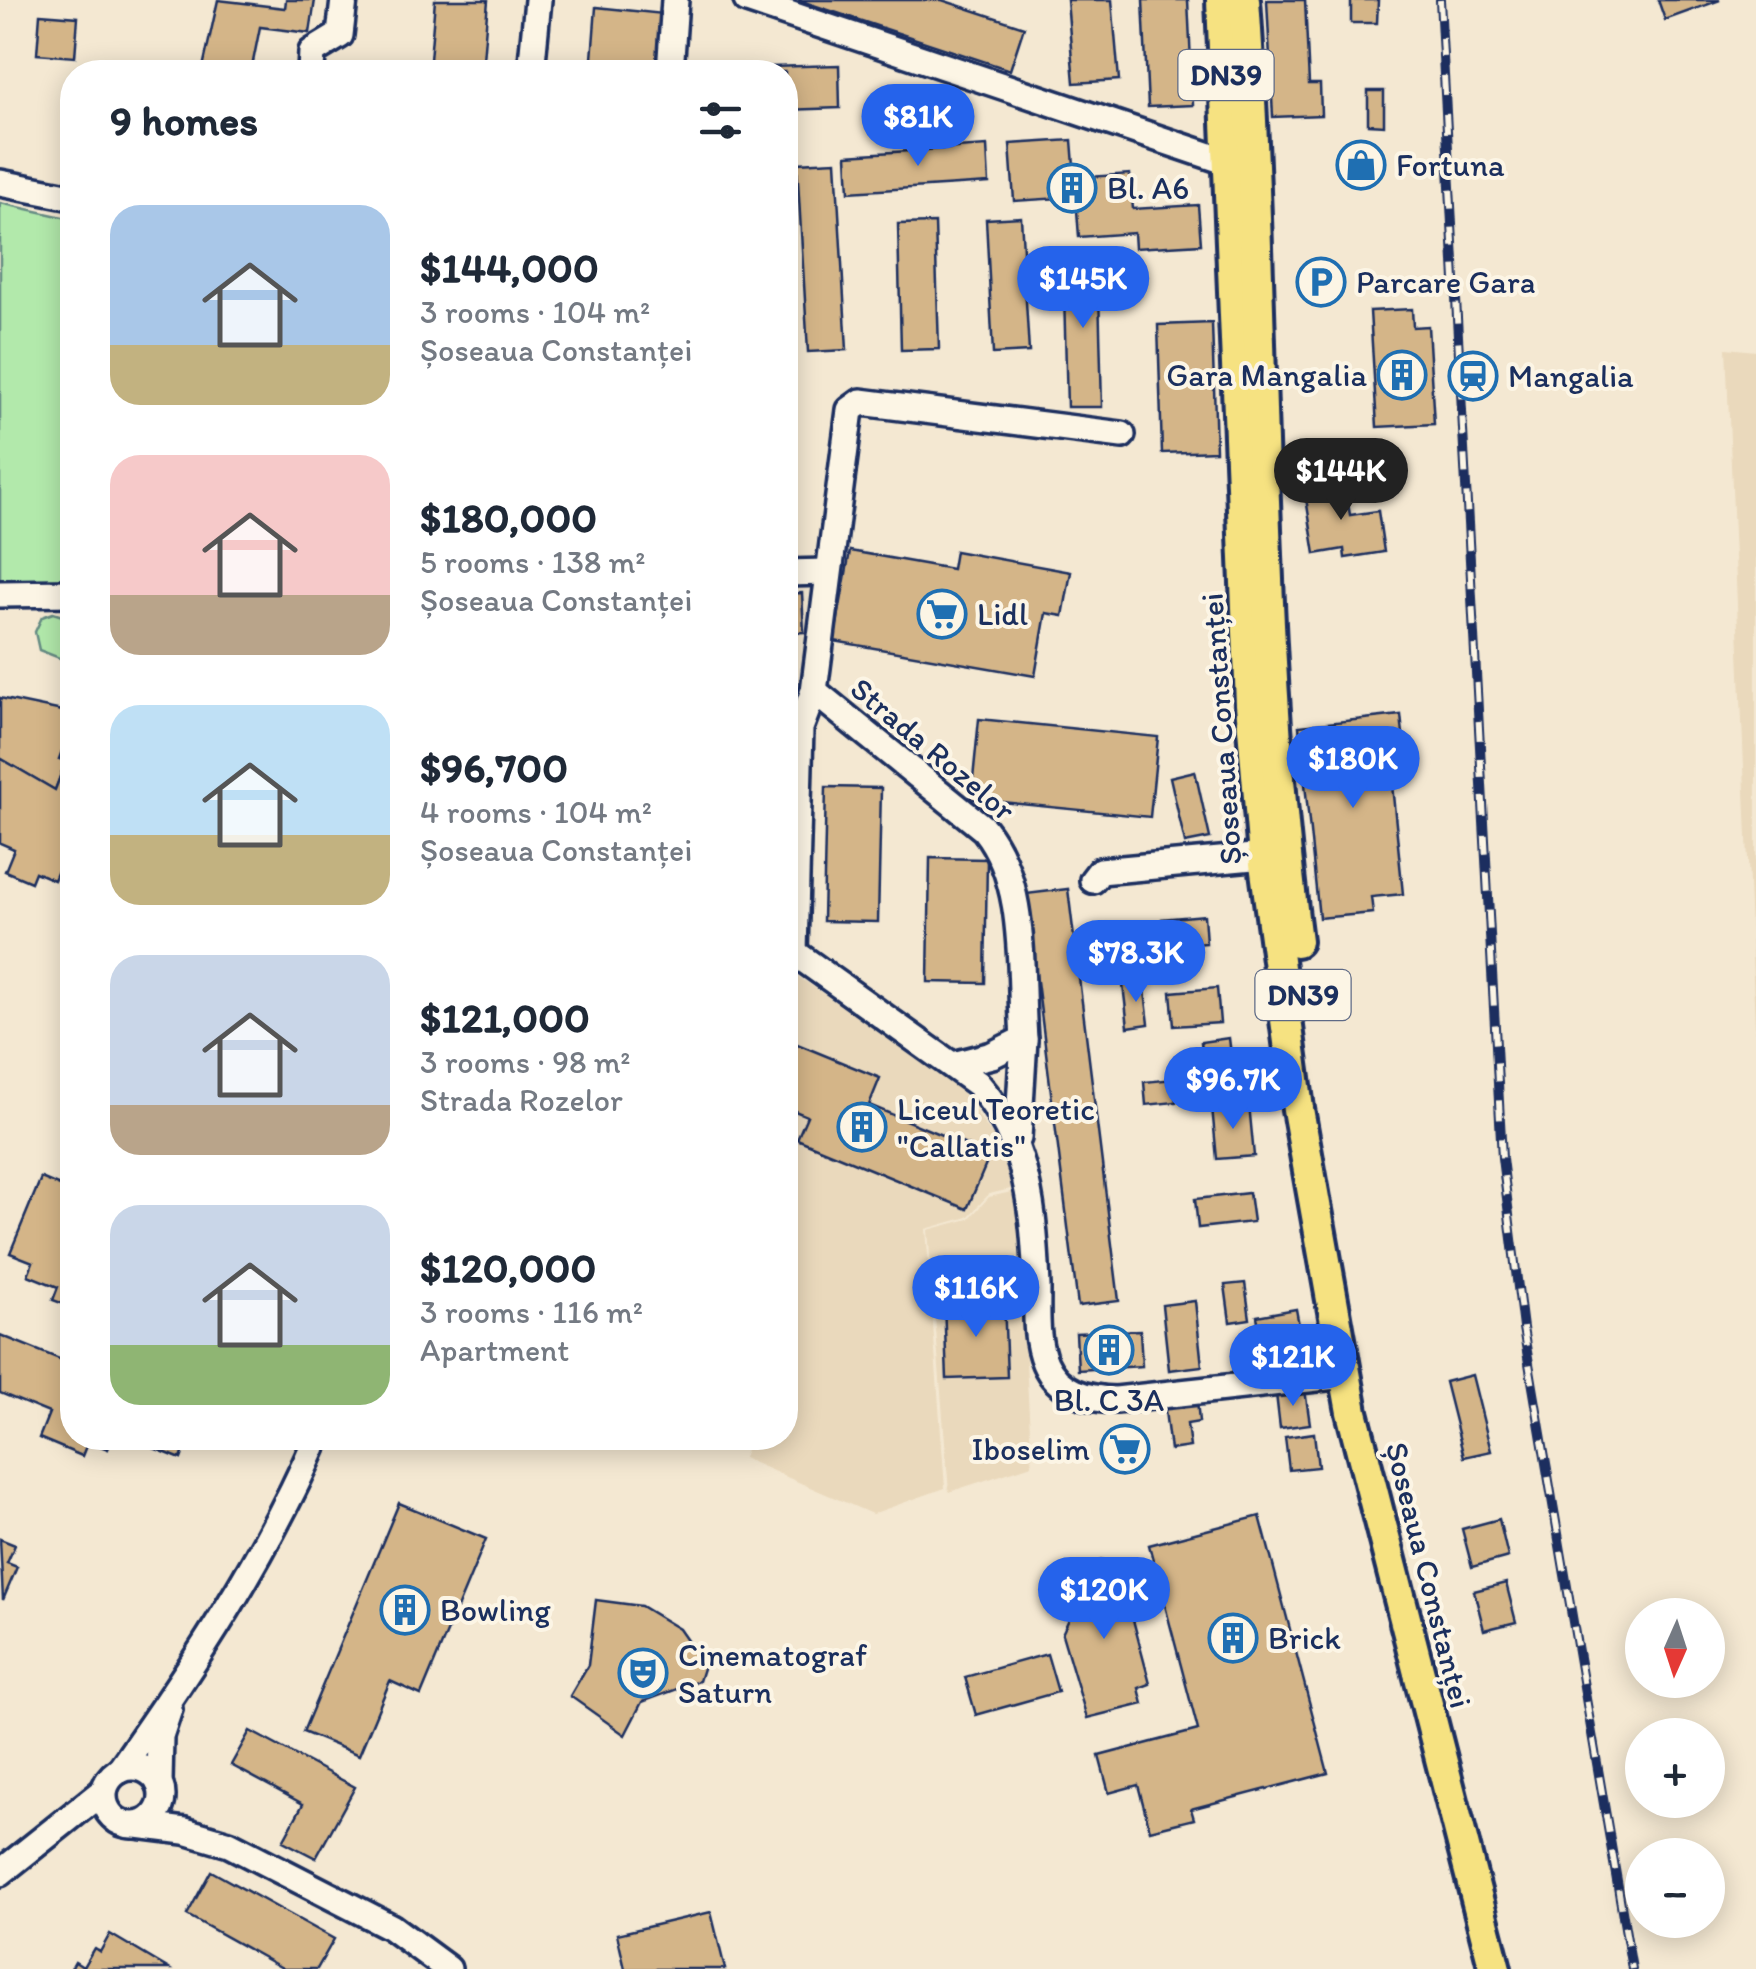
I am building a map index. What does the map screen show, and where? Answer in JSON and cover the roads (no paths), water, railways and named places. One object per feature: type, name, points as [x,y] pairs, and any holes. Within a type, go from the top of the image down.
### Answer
[{"type":"main road","name":"Șoseaua Constanței","points":[[1222,0],[1251,704],[1264,856],[1298,1109],[1365,1468],[1495,1969]]},
{"type":"main road","name":"Șoseaua Constanței","points":[[1244,0],[1280,774],[1291,903],[1325,1160],[1368,1403],[1515,1969]]},
{"type":"street","points":[[312,60],[312,52],[340,35],[344,0]]},
{"type":"street","points":[[532,60],[538,0]]},
{"type":"street","points":[[671,60],[675,0]]},
{"type":"street","points":[[747,0],[1231,163]]},
{"type":"street","points":[[0,183],[60,195]]},
{"type":"street","points":[[798,772],[800,728],[814,691],[850,410],[862,402],[1122,435]]},
{"type":"street","points":[[798,573],[828,572]]},
{"type":"street","points":[[0,594],[60,593]]},
{"type":"street","name":"Strada Rozelor","points":[[814,691],[984,828],[1003,852],[1012,881],[1024,1039],[1017,1148]]},
{"type":"street","points":[[1093,880],[1100,871],[1264,856]]},
{"type":"street","name":"Strada Rozelor","points":[[798,955],[978,1084],[1004,1114],[1017,1148],[1035,1243],[1038,1340],[1046,1366],[1060,1385],[1086,1398],[1116,1400],[1345,1375]]},
{"type":"street","points":[[953,1066],[992,1055],[1024,1039]]},
{"type":"street","points":[[0,1873],[104,1791],[120,1770],[178,1686],[280,1518],[311,1450]]},
{"type":"street","points":[[137,1826],[159,1810],[160,1736],[178,1686]]},
{"type":"street","points":[[120,1770],[138,1767],[229,1844]]},
{"type":"street","points":[[104,1791],[111,1817],[229,1844],[391,1927],[448,1969]]},
{"type":"railway","points":[[1440,0],[1502,1158],[1523,1328],[1632,1969]]},
{"type":"place","name":"Fortuna","points":[[1361,165]]},
{"type":"place","name":"Bl. A6","points":[[1072,188]]},
{"type":"place","name":"Parcare Gara","points":[[1321,282]]},
{"type":"place","name":"Gara Mangalia","points":[[1402,375]]},
{"type":"place","name":"Mangalia","points":[[1473,376]]},
{"type":"place","name":"Lidl","points":[[942,614]]},
{"type":"place","name":"Liceul Teoretic \"Callatis\"","points":[[862,1127]]},
{"type":"place","name":"Bl. C 3A","points":[[1109,1350]]},
{"type":"place","name":"Iboselim","points":[[1125,1449]]},
{"type":"place","name":"Bowling","points":[[405,1610]]},
{"type":"place","name":"Brick","points":[[1233,1638]]},
{"type":"place","name":"Cinematograf Saturn","points":[[643,1673]]}]
